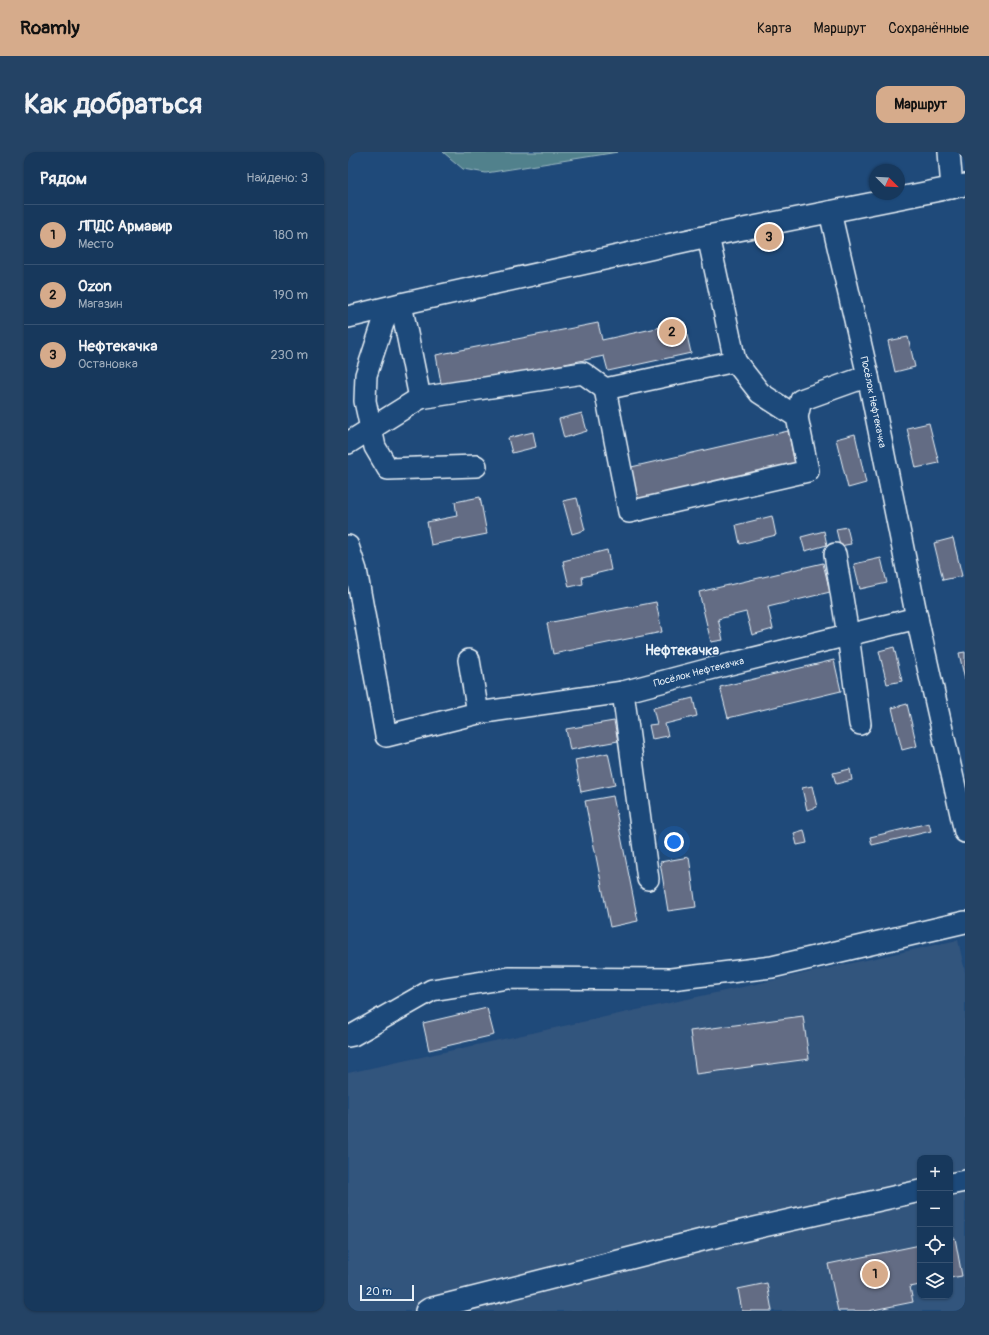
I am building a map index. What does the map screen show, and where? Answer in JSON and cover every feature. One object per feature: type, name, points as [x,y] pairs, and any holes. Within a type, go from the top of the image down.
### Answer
[{"type":"street","points":[[348,317],[708,236],[958,187],[948,152]]},
{"type":"street","name":"Посёлок Нефтекачка","points":[[830,212],[868,376],[917,618],[965,832]]},
{"type":"street","points":[[708,236],[735,361],[760,393],[797,417]]},
{"type":"street","points":[[394,306],[420,398]]},
{"type":"street","points":[[394,306],[366,375],[365,401],[376,447],[388,469],[476,466]]},
{"type":"street","points":[[605,389],[735,361]]},
{"type":"street","points":[[348,443],[420,398],[583,373],[605,389],[629,512],[808,471],[797,417],[801,400],[868,376]]},
{"type":"street","name":"Посёлок Нефтекачка","points":[[348,546],[356,570],[386,736],[478,713],[623,692],[917,618]]},
{"type":"street","points":[[836,554],[860,724]]},
{"type":"street","points":[[469,660],[478,713]]},
{"type":"street","points":[[623,692],[648,879]]},
{"type":"street","points":[[348,1036],[353,1035],[432,990],[508,978],[671,979],[764,968],[965,922]]},
{"type":"street","points":[[953,1183],[965,1181]]},
{"type":"street","points":[[426,1311],[436,1307],[706,1239],[917,1192]]},
{"type":"shaded area","points":[[958,940],[965,972],[965,1311],[348,1311],[348,1073]]},
{"type":"green space","points":[[443,152],[618,152],[486,173],[463,169]]},
{"type":"building","points":[[684,322],[691,353],[608,371],[604,356],[442,389],[436,355],[598,323],[602,340]]},
{"type":"building","points":[[908,337],[915,367],[895,372],[888,341]]},
{"type":"building","points":[[582,413],[587,431],[564,438],[559,419]]},
{"type":"building","points":[[929,423],[939,463],[916,468],[907,428]]},
{"type":"building","points":[[788,431],[795,463],[635,500],[627,468]]},
{"type":"building","points":[[533,432],[536,447],[512,453],[508,438]]},
{"type":"building","points":[[855,434],[866,483],[848,488],[836,439]]},
{"type":"building","points":[[480,497],[487,534],[431,545],[427,522],[457,516],[455,502]]},
{"type":"building","points":[[577,498],[585,530],[572,534],[563,501]]},
{"type":"building","points":[[772,516],[776,535],[740,544],[736,525]]},
{"type":"building","points":[[847,527],[851,544],[840,546],[836,529]]},
{"type":"building","points":[[824,531],[827,545],[805,551],[801,537]]},
{"type":"building","points":[[953,538],[962,576],[943,580],[934,543]]},
{"type":"building","points":[[607,550],[611,570],[582,577],[583,584],[569,587],[563,561]]},
{"type":"building","points":[[881,558],[887,583],[860,589],[854,564]]},
{"type":"building","points":[[823,563],[830,592],[768,607],[773,629],[752,635],[746,612],[718,619],[723,640],[711,642],[699,592]]},
{"type":"building","points":[[656,602],[662,632],[553,654],[547,623]]},
{"type":"building","points":[[894,647],[902,681],[887,684],[879,651]]},
{"type":"building","points":[[965,652],[965,680],[959,653]]},
{"type":"building","points":[[834,660],[841,691],[728,718],[720,687]]},
{"type":"building","points":[[693,698],[697,716],[665,724],[668,736],[652,739],[649,725],[657,724],[653,708]]},
{"type":"building","points":[[907,704],[917,746],[902,750],[892,708]]},
{"type":"building","points":[[614,721],[618,741],[570,750],[566,729]]},
{"type":"building","points":[[608,753],[615,785],[581,792],[575,760]]},
{"type":"building","points":[[850,769],[852,780],[836,784],[833,773]]},
{"type":"building","points":[[812,786],[817,807],[807,810],[802,788]]},
{"type":"building","points":[[613,796],[638,921],[610,927],[585,801]]},
{"type":"building","points":[[929,823],[931,831],[872,845],[870,837]]},
{"type":"building","points":[[804,830],[807,843],[797,845],[794,833]]},
{"type":"building","points":[[689,857],[696,907],[668,911],[660,862]]},
{"type":"building","points":[[487,1008],[494,1035],[429,1050],[423,1023]]},
{"type":"building","points":[[803,1016],[809,1059],[696,1074],[690,1031]]},
{"type":"building","points":[[953,1238],[955,1238],[962,1276],[953,1278],[953,1263]]},
{"type":"building","points":[[917,1246],[917,1286],[910,1287],[913,1302],[868,1311],[838,1311],[828,1264]]},
{"type":"building","points":[[767,1283],[772,1311],[742,1311],[738,1289]]},
{"type":"place","name":"Нефтекачка","points":[[769,237]]},
{"type":"place","name":"Ozon","points":[[672,332]]},
{"type":"place","name":"ЛПДС Армавир","points":[[875,1274]]},
{"type":"district","name":"Нефтекачка","points":[[682,650]]}]
